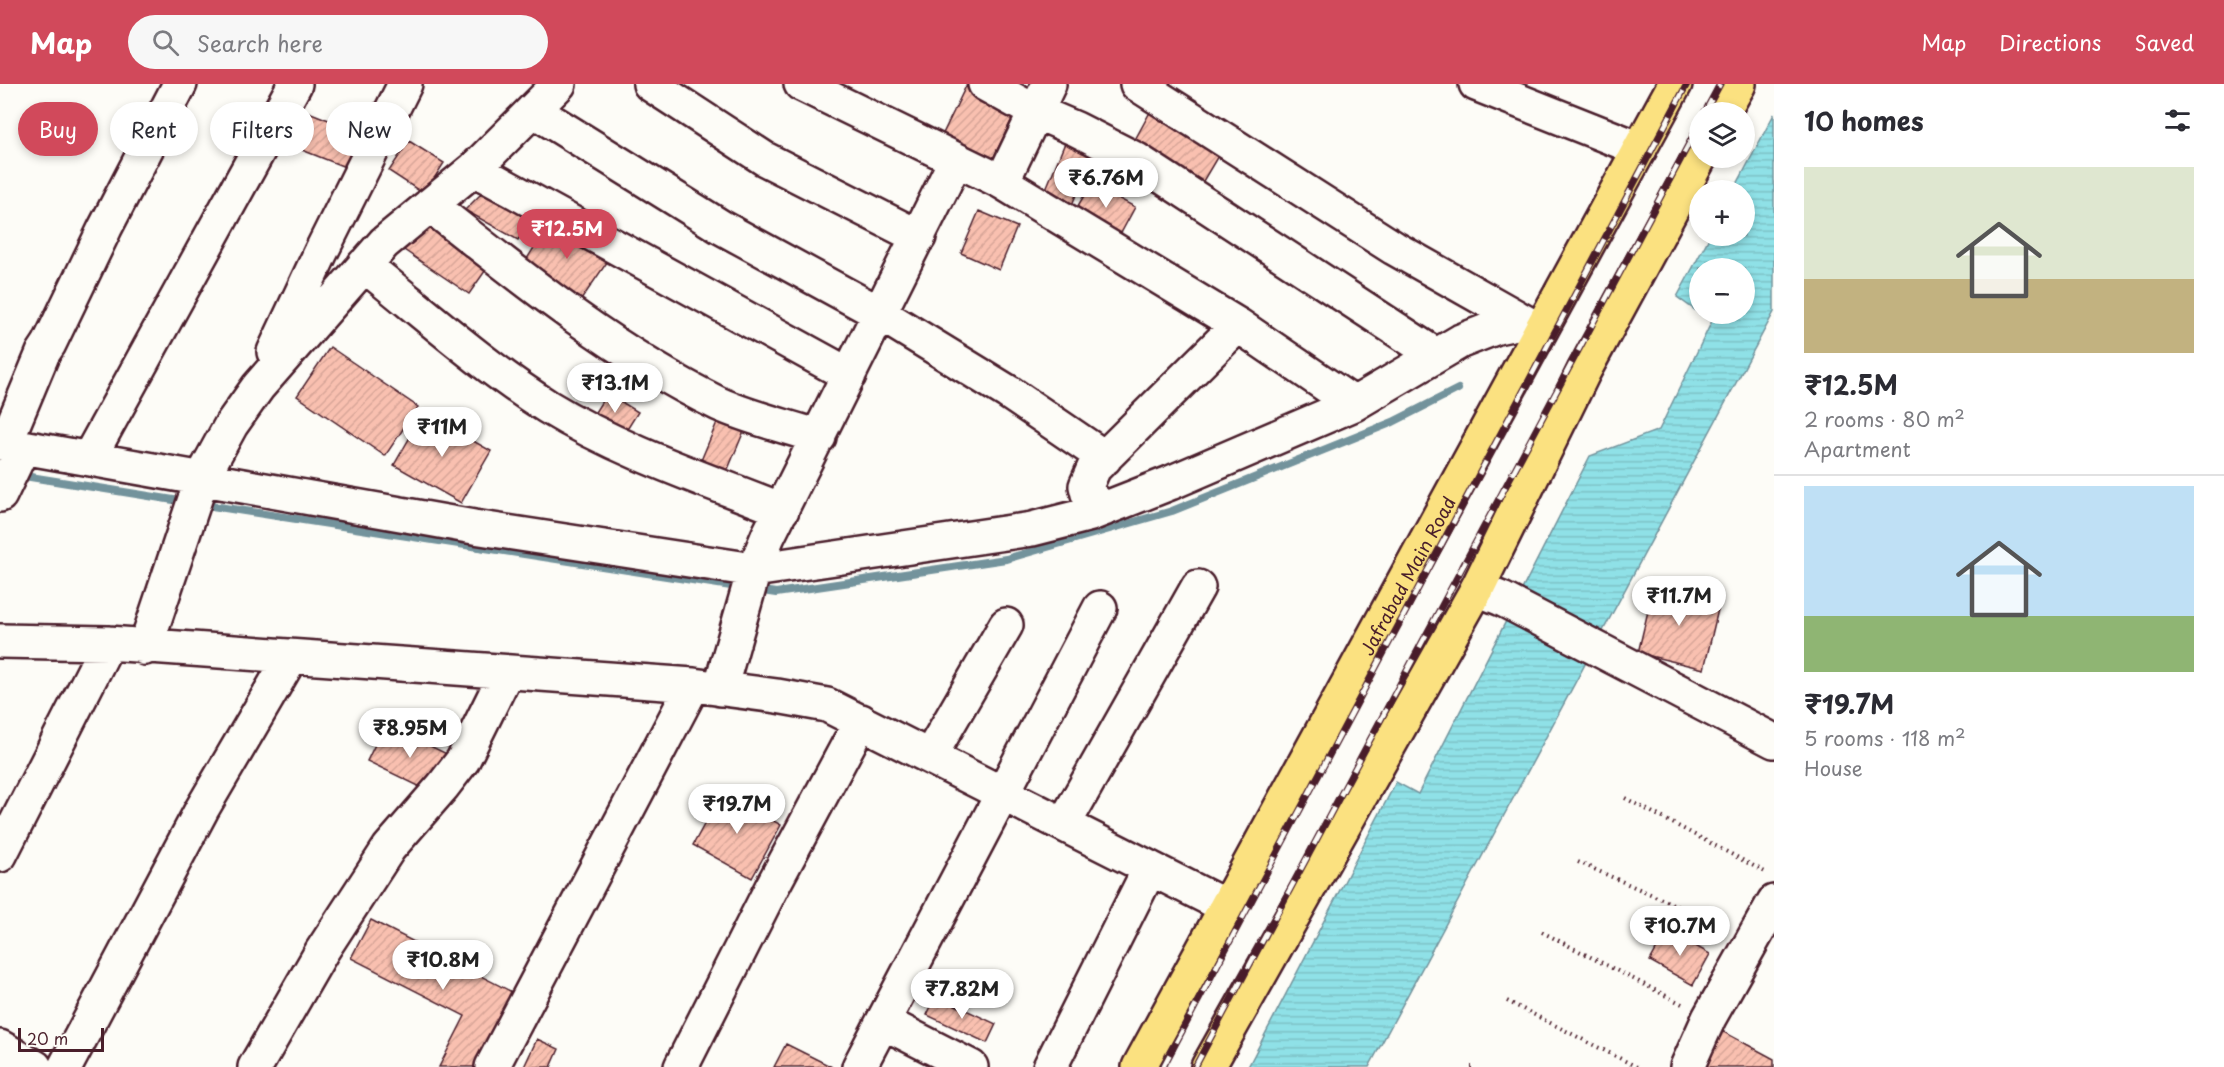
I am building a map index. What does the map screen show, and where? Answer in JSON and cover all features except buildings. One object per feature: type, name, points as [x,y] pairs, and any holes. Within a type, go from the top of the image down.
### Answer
[{"type":"main road","name":"Jafrabad Main Road","points":[[1139,1067],[1227,907],[1531,326],[1640,149],[1675,84]]},
{"type":"main road","points":[[1729,102],[1739,84]]},
{"type":"main road","points":[[1208,1067],[1490,594],[1584,371],[1694,168]]},
{"type":"street","points":[[0,495],[11,449],[43,353],[180,84]]},
{"type":"street","points":[[89,458],[295,84]]},
{"type":"street","points":[[258,387],[321,252],[405,84]]},
{"type":"street","points":[[145,648],[200,483],[231,425],[258,387],[384,243],[474,169],[558,84]]},
{"type":"street","points":[[650,84],[765,159],[919,237]]},
{"type":"street","points":[[801,84],[955,162],[1002,182],[1238,325],[1354,404]]},
{"type":"street","points":[[985,84],[1042,98],[1076,129],[1137,160],[1434,354]]},
{"type":"street","points":[[1137,84],[1394,248],[1531,326]]},
{"type":"street","points":[[1476,84],[1640,149]]},
{"type":"street","points":[[1002,182],[1042,98]]},
{"type":"street","points":[[533,110],[721,226],[879,313],[1008,392],[1105,458]]},
{"type":"street","points":[[492,1067],[706,687],[782,510],[955,162]]},
{"type":"street","points":[[474,169],[849,375]]},
{"type":"street","points":[[430,205],[551,301],[676,381],[722,405],[819,437]]},
{"type":"street","points":[[364,265],[489,365],[549,407],[680,470],[782,510]]},
{"type":"street","points":[[1104,509],[1088,494],[1086,486],[1094,468],[1238,325]]},
{"type":"street","points":[[11,449],[89,458],[200,483],[474,527],[750,583],[1032,529],[1104,509],[1354,404],[1434,354],[1482,332],[1531,326]]},
{"type":"street","points":[[1064,824],[1198,587]]},
{"type":"street","points":[[1490,594],[1774,741]]},
{"type":"street","points":[[859,1067],[1100,608]]},
{"type":"street","points":[[930,756],[1006,625]]},
{"type":"street","points":[[0,641],[108,644],[706,687],[827,705],[1227,907]]},
{"type":"street","points":[[0,855],[108,644]]},
{"type":"street","points":[[65,1067],[202,809],[291,657]]},
{"type":"street","points":[[255,1067],[322,951],[389,848],[462,760],[506,673]]},
{"type":"street","points":[[681,1067],[772,887],[861,721]]},
{"type":"street","points":[[1050,1067],[1150,868]]},
{"type":"street","points":[[1687,1067],[1709,1018],[1774,902]]},
{"type":"street","points":[[883,1022],[971,1067]]},
{"type":"street","points":[[0,1047],[35,1067]]},
{"type":"path","points":[[1625,798],[1774,877]]},
{"type":"path","points":[[1578,862],[1753,940]]},
{"type":"path","points":[[1542,932],[1709,1018]]},
{"type":"path","points":[[1506,1001],[1637,1067]]},
{"type":"water","points":[[1774,114],[1774,312],[1369,1067],[1248,1067],[1396,782],[1418,794],[1590,456],[1659,430],[1711,324],[1755,324],[1755,258],[1698,258],[1705,246],[1755,246],[1755,180],[1739,180],[1746,168],[1755,168],[1755,150]]},
{"type":"water","points":[[1689,275],[1689,306],[1677,297]]},
{"type":"waterway","points":[[756,590],[776,593],[1006,559],[1172,511],[1393,422],[1458,389]]},
{"type":"waterway","points":[[18,475],[186,502]]},
{"type":"waterway","points":[[199,504],[744,588]]},
{"type":"railway","points":[[1163,1067],[1687,84]]},
{"type":"railway","points":[[1710,102],[1720,84]]},
{"type":"railway","points":[[1195,1067],[1689,144]]}]
